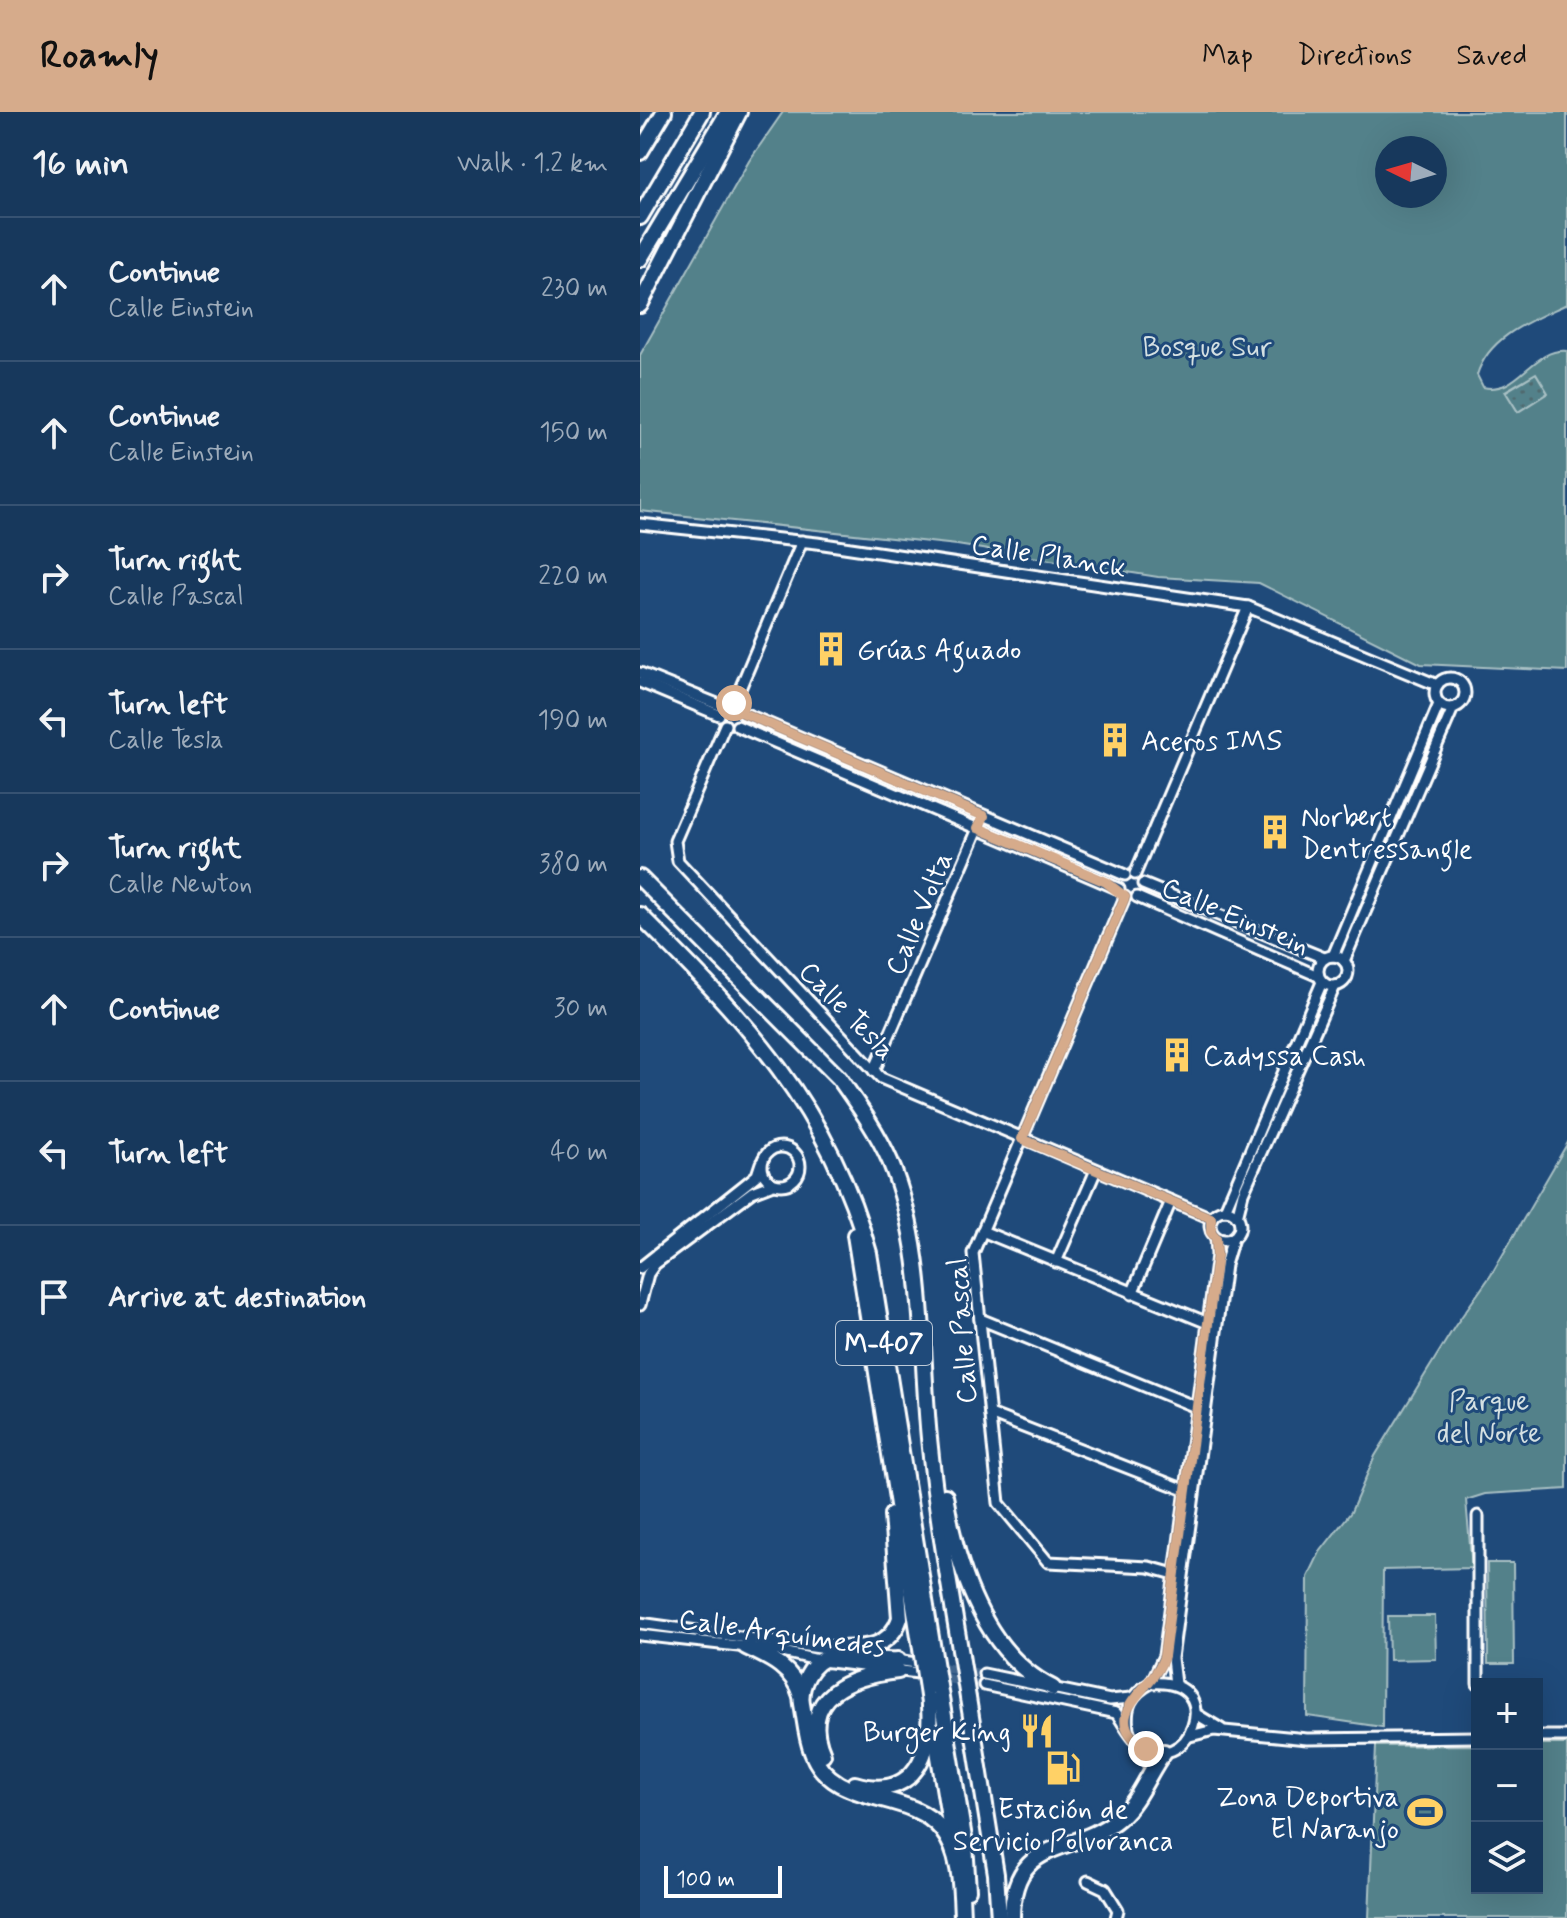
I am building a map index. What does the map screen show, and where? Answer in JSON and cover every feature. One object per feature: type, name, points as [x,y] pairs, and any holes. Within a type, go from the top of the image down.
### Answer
[{"type":"highway","points":[[640,152],[664,112]]},
{"type":"highway","points":[[640,217],[702,112]]},
{"type":"highway","points":[[640,259],[728,112]]},
{"type":"highway","points":[[640,305],[739,112]]},
{"type":"highway","name":"M-407","points":[[640,878],[839,1078],[866,1115],[889,1160],[905,1204],[916,1264],[929,1438],[996,1874],[999,1918]]},
{"type":"highway","name":"M-407","points":[[640,915],[726,1001],[814,1115],[859,1217],[869,1253],[922,1659]]},
{"type":"highway","name":"M-407","points":[[772,1058],[850,1211],[922,1659],[934,1690],[965,1844],[971,1918]]},
{"type":"highway","name":"M-407","points":[[929,1438],[940,1461],[957,1557],[970,1587],[1012,1659],[1023,1671],[1053,1688]]},
{"type":"highway","name":"M-407","points":[[826,1655],[879,1645],[896,1631],[900,1618],[891,1463]]},
{"type":"highway","name":"M-407","points":[[746,1647],[777,1662],[792,1675],[801,1696],[812,1753],[829,1778],[858,1794],[902,1804],[931,1818],[942,1829],[954,1852]]},
{"type":"highway","points":[[801,1696],[813,1668],[826,1655],[898,1666]]},
{"type":"highway","name":"M-407","points":[[898,1666],[844,1682],[824,1703],[819,1716],[818,1740],[831,1767],[848,1781],[869,1787],[901,1781],[926,1756],[934,1690]]},
{"type":"highway","name":"M-407","points":[[932,1716],[962,1918]]},
{"type":"highway","points":[[1012,1918],[1016,1884],[1033,1859],[1119,1818],[1142,1790],[1164,1752]]},
{"type":"street","name":"Calle Planck","points":[[640,524],[802,541],[1248,607],[1437,685]]},
{"type":"street","points":[[640,682],[720,710],[734,703],[802,541]]},
{"type":"street","points":[[1122,893],[1137,897],[1143,884],[1130,874],[1248,607]]},
{"type":"street","points":[[640,673],[720,710],[725,725]]},
{"type":"street","points":[[984,1674],[1110,1700],[1131,1698],[1151,1683],[1164,1656],[1217,1255],[1211,1218],[1225,1210],[1320,979],[1319,964],[1328,957],[1439,704],[1435,695],[1437,685],[1449,677],[1462,684],[1464,698],[1453,708],[1344,961],[1347,978],[1335,986],[1243,1193],[1237,1217],[1239,1229],[1233,1238],[1224,1270],[1172,1658],[1175,1684],[1191,1699],[1196,1714],[1190,1736]]},
{"type":"street","points":[[734,703],[743,713],[737,726]]},
{"type":"street","points":[[1439,704],[1453,708]]},
{"type":"street","name":"Calle Einstein","points":[[743,713],[984,816],[1130,874]]},
{"type":"street","name":"Calle Einstein","points":[[725,725],[737,726],[1122,893]]},
{"type":"street","name":"Calle Tesla","points":[[725,725],[674,850],[678,861],[874,1071],[891,1083],[1211,1218]]},
{"type":"street","name":"Calle Volta","points":[[874,1071],[984,816]]},
{"type":"street","name":"Calle Pascal","points":[[1130,874],[973,1253],[999,1503],[1048,1562],[1149,1567],[1174,1574]]},
{"type":"street","name":"Calle Einstein","points":[[1143,884],[1328,957]]},
{"type":"street","name":"Calle Einstein","points":[[1137,897],[1320,979]]},
{"type":"street","points":[[1328,957],[1344,961]]},
{"type":"street","points":[[1320,979],[1335,986]]},
{"type":"street","points":[[640,1268],[757,1175],[761,1163],[773,1148],[783,1146],[796,1154],[800,1166],[796,1177],[787,1184],[773,1184],[752,1192],[655,1264],[648,1274],[640,1305]]},
{"type":"street","points":[[761,1163],[764,1176],[773,1184]]},
{"type":"street","points":[[1056,1262],[1096,1170]]},
{"type":"street","points":[[1132,1294],[1171,1201]]},
{"type":"street","points":[[1225,1210],[1237,1217]]},
{"type":"street","points":[[982,1231],[1208,1323]]},
{"type":"street","points":[[1216,1238],[1233,1238]]},
{"type":"street","points":[[980,1319],[1196,1407]]},
{"type":"street","points":[[990,1414],[1185,1490]]},
{"type":"street","points":[[1478,1516],[1478,1678]]},
{"type":"street","name":"Calle Arquímedes","points":[[640,1623],[826,1655]]},
{"type":"street","name":"Calle Arquímedes","points":[[640,1635],[826,1655]]},
{"type":"street","name":"Calle Arquímedes","points":[[898,1666],[922,1659]]},
{"type":"street","points":[[1151,1683],[1175,1684]]},
{"type":"street","points":[[984,1685],[1116,1713],[1146,1749],[1164,1752],[1178,1747],[1190,1736],[1214,1730],[1307,1739],[1471,1737]]},
{"type":"street","points":[[1128,1730],[1126,1712],[1131,1698]]},
{"type":"street","points":[[1196,1714],[1228,1731]]},
{"type":"street","points":[[1543,1736],[1567,1736]]},
{"type":"street","points":[[1088,1881],[1105,1889],[1118,1910],[1116,1918]]},
{"type":"green space","name":"Bosque Sur","points":[[783,112],[1567,112],[1567,304],[1502,339],[1491,349],[1477,375],[1483,387],[1495,388],[1516,378],[1544,356],[1567,351],[1567,671],[1421,664],[1259,583],[1158,577],[957,545],[640,511],[640,355],[749,161]],"holes":[[[1536,373],[1548,393],[1518,412],[1505,391]]]},
{"type":"green space","points":[[1536,373],[1548,393],[1518,412],[1505,392]]},
{"type":"green space","name":"Parque del Norte","points":[[1567,1144],[1567,1489],[1485,1494],[1466,1500],[1472,1568],[1383,1570],[1382,1727],[1307,1716],[1308,1577],[1320,1552],[1351,1512],[1375,1456],[1455,1326],[1491,1275]]},
{"type":"green space","points":[[1487,1563],[1513,1563],[1514,1664],[1488,1664]]},
{"type":"green space","points":[[1388,1616],[1435,1616],[1436,1659],[1389,1660]]},
{"type":"green space","name":"Zona Deportiva El Naranjo","points":[[1543,1744],[1567,1744],[1567,1918],[1369,1918],[1376,1746],[1471,1745],[1471,1894],[1543,1894]]},
{"type":"tunnel","points":[[932,1666],[984,1674]]},
{"type":"tunnel","points":[[933,1676],[984,1685]]},
{"type":"place","name":"Grúas Aguado","points":[[831,649]]},
{"type":"place","name":"Aceros IMS","points":[[1115,740]]},
{"type":"place","name":"Norbert Dentressangle","points":[[1275,832]]},
{"type":"place","name":"Cadyssa Cash","points":[[1177,1055]]},
{"type":"place","name":"Burger King","points":[[1037,1731]]},
{"type":"place","name":"Estación de Servicio Polvoranca","points":[[1063,1768]]},
{"type":"place","name":"Zona Deportiva El Naranjo","points":[[1425,1812]]},
{"type":"route","points":[[734,703],[743,713],[984,816],[978,828],[1106,882],[1119,889],[1125,897],[1022,1139],[1211,1218],[1209,1224],[1216,1238],[1217,1255],[1164,1656],[1157,1675],[1131,1698],[1126,1712],[1128,1730],[1136,1742],[1146,1749]]}]
